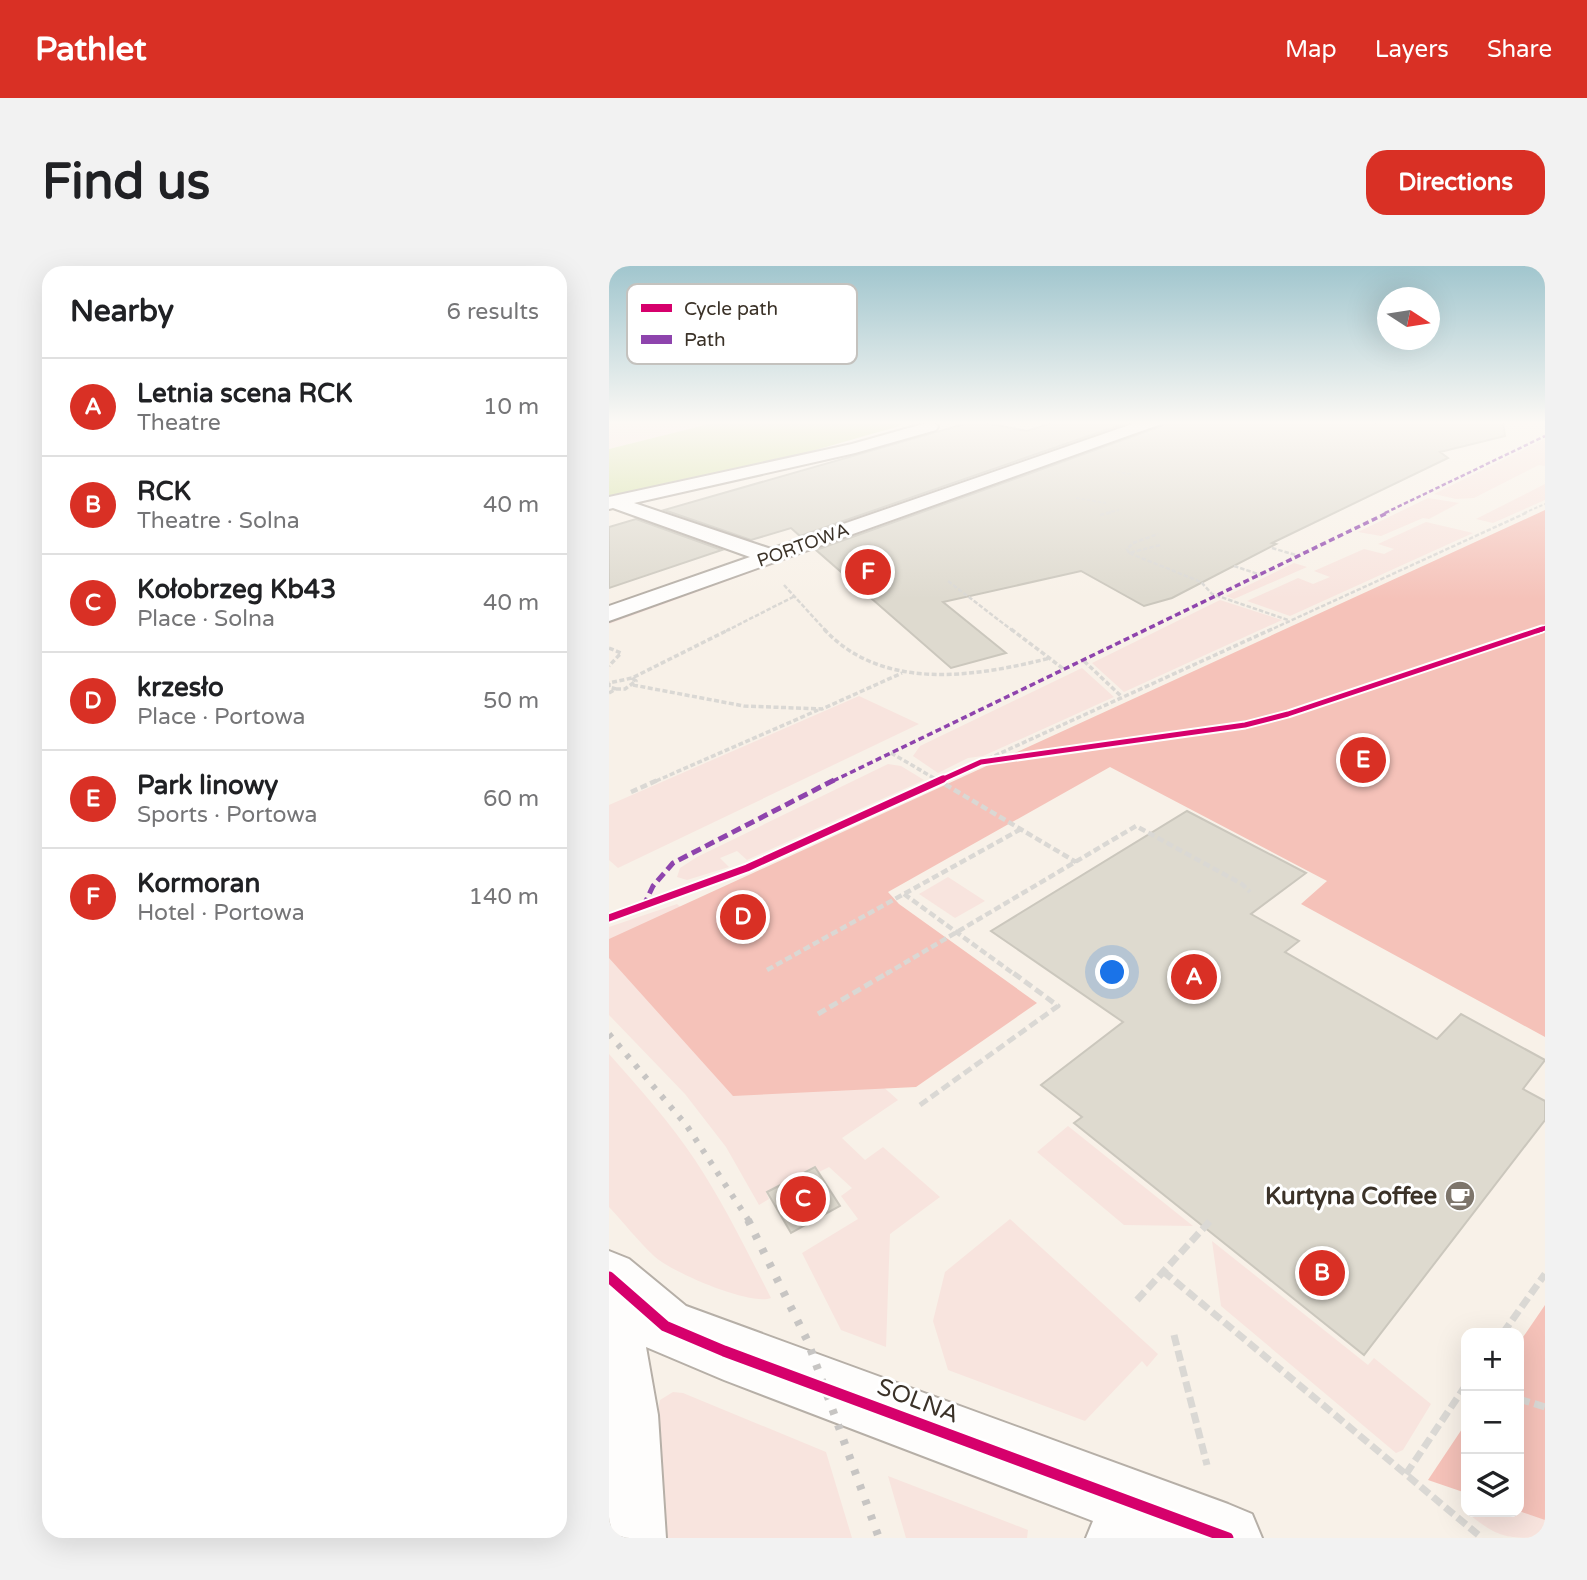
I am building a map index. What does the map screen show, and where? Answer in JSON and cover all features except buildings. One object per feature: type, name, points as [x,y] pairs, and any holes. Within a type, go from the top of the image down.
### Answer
[{"type":"street","points":[[613,502],[710,480]]},
{"type":"street","name":"PORTOWA","points":[[609,614],[987,480]]},
{"type":"street","points":[[613,502],[772,556]]},
{"type":"street","name":"SOLNA","points":[[609,1277],[665,1326],[1208,1536]]},
{"type":"street","points":[[609,1317],[614,1332],[626,1415],[632,1538]]},
{"type":"street","name":"SOLNA","points":[[1121,1538],[1208,1536]]},
{"type":"path","points":[[1076,498],[1106,503]]},
{"type":"path","points":[[981,762],[1545,503]]},
{"type":"path","points":[[1100,515],[1119,510]]},
{"type":"path","points":[[1129,553],[1129,546],[1158,534]]},
{"type":"path","points":[[1129,553],[1158,544],[1143,539]]},
{"type":"path","points":[[1272,548],[1299,556]]},
{"type":"path","points":[[1129,553],[1201,582],[1212,594],[1288,621]]},
{"type":"path","points":[[1234,566],[1261,575]]},
{"type":"path","points":[[777,578],[840,646],[851,653],[904,673],[972,675],[997,672],[1049,658]]},
{"type":"path","points":[[948,581],[1065,670]]},
{"type":"path","points":[[616,690],[610,687],[609,683],[632,678],[795,597]]},
{"type":"path","points":[[609,648],[621,653],[609,666]]},
{"type":"path","points":[[1084,661],[1122,697]]},
{"type":"path","points":[[631,792],[904,673]]},
{"type":"path","points":[[609,676],[615,680]]},
{"type":"path","points":[[632,678],[636,681],[633,685]]},
{"type":"path","points":[[609,693],[633,685],[744,706],[822,709]]},
{"type":"path","points":[[891,753],[1076,862]]},
{"type":"path","points":[[818,1014],[1136,826],[1242,884],[1250,892]]},
{"type":"path","points":[[767,970],[1021,829]]},
{"type":"path","points":[[904,894],[1058,1006],[920,1105]]},
{"type":"path","points":[[1137,1300],[1211,1220]]},
{"type":"path","points":[[1163,1271],[1482,1538]]},
{"type":"path","points":[[1507,1328],[1545,1274]]},
{"type":"path","points":[[1174,1335],[1207,1465]]},
{"type":"path","points":[[1406,1474],[1462,1391]]},
{"type":"path","points":[[1524,1401],[1545,1407]]},
{"type":"shaded area","points":[[609,480],[683,480],[609,496]]},
{"type":"shaded area","points":[[1462,480],[1509,480],[1474,498],[1456,499],[1434,494]]},
{"type":"shaded area","points":[[1545,484],[1545,500],[1493,523],[1476,519]]},
{"type":"shaded area","points":[[1428,498],[1459,503],[1429,519],[1423,518],[1381,536],[1358,532]]},
{"type":"shaded area","points":[[1545,510],[1545,1037],[1301,904],[1327,881],[1110,767],[888,892],[899,904],[1037,1003],[916,1087],[733,1096],[609,958],[609,939]]},
{"type":"shaded area","points":[[1426,522],[1473,533],[1290,616],[1247,601],[1298,578],[1313,584],[1330,577],[1314,571],[1364,549],[1384,554],[1394,549],[1378,544]]},
{"type":"shaded area","points":[[849,537],[609,624],[609,620],[839,538]]},
{"type":"shaded area","points":[[1294,563],[1307,567],[1234,599],[1226,596]]},
{"type":"shaded area","points":[[1220,600],[1282,620],[1124,692],[1092,663]]},
{"type":"shaded area","points":[[1082,668],[1114,697],[983,756],[968,758],[938,773],[913,756],[920,746]]},
{"type":"shaded area","points":[[859,696],[919,724],[618,868],[609,860],[609,805]]},
{"type":"shaded area","points":[[888,764],[901,766],[924,780],[747,860],[737,851],[720,858],[729,867],[687,880],[677,877],[680,868],[697,857]]},
{"type":"shaded area","points":[[948,877],[985,901],[955,918],[919,894]]},
{"type":"shaded area","points":[[677,904],[898,1100],[842,1138],[865,1160],[883,1147],[940,1197],[890,1234],[886,1347],[841,1330],[802,1253],[858,1219],[841,1196],[852,1188],[829,1167],[819,1172],[815,1166],[766,1192],[769,1199],[759,1205],[726,1147],[685,1094],[609,1015],[609,927]]},
{"type":"shaded area","points":[[609,1054],[665,1119],[695,1160],[771,1298],[746,1297],[729,1292],[663,1263],[609,1207]]},
{"type":"shaded area","points":[[1068,1126],[1193,1226],[1124,1225],[1037,1152]]},
{"type":"shaded area","points":[[1010,1219],[1158,1354],[1147,1367],[1142,1361],[1085,1421],[948,1370],[933,1321],[945,1272]]},
{"type":"shaded area","points":[[1212,1241],[1368,1365],[1374,1358],[1431,1404],[1403,1450],[1396,1453],[1221,1306]]},
{"type":"shaded area","points":[[1545,1305],[1545,1520],[1524,1513],[1524,1336]]},
{"type":"shaded area","points":[[673,1392],[683,1393],[826,1452],[852,1538],[661,1538],[659,1405],[660,1400]]},
{"type":"shaded area","points":[[1524,1414],[1545,1420],[1545,1538],[1510,1537],[1486,1527],[1473,1517],[1524,1517]]},
{"type":"shaded area","points":[[1461,1430],[1461,1491],[1428,1480]]},
{"type":"shaded area","points":[[888,1476],[1028,1530],[1027,1538],[906,1538]]},
{"type":"railway","points":[[609,1034],[687,1126],[749,1221]]},
{"type":"railway","points":[[748,1220],[808,1342],[879,1538]]},
{"type":"marked path","points":[[643,907],[653,886],[673,863],[835,780],[1453,480]]},
{"type":"cycle path","points":[[609,918],[747,868],[981,762],[1245,725],[1288,714],[1545,628]]},
{"type":"cycle path","points":[[609,1277],[665,1326],[724,1351],[1228,1538]]},
{"type":"place","name":"Kormoran","points":[[868,572]]},
{"type":"place","name":"Park linowy","points":[[1363,760]]},
{"type":"place","name":"krzesło","points":[[743,917]]},
{"type":"place","name":"Letnia scena RCK","points":[[1194,977]]},
{"type":"place","name":"Kurtyna Coffee","points":[[1460,1196]]},
{"type":"place","name":"Kołobrzeg Kb43","points":[[803,1199]]},
{"type":"place","name":"RCK","points":[[1322,1273]]}]
